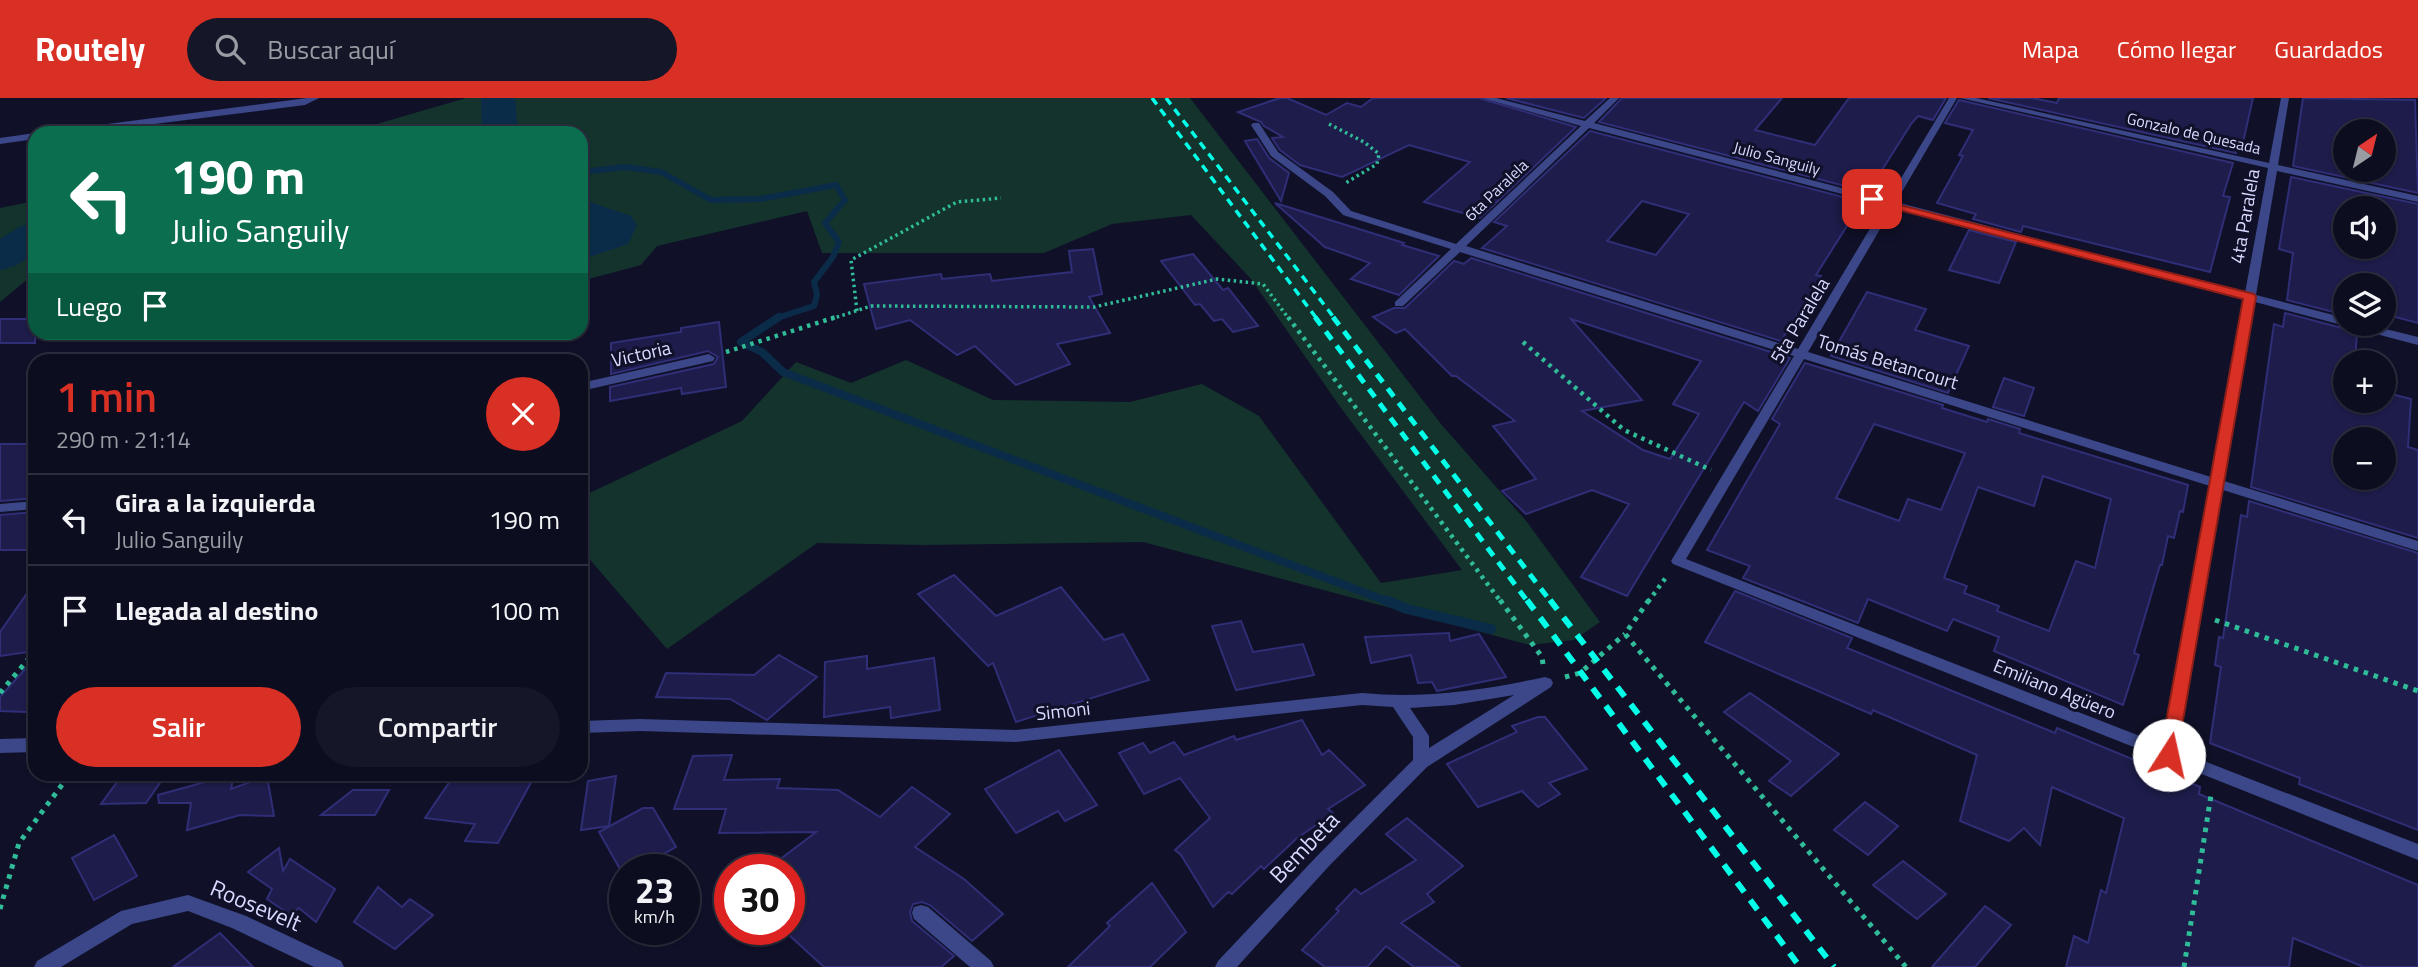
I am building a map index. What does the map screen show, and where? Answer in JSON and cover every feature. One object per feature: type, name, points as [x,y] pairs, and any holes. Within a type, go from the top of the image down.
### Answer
[{"type":"street","points":[[234,108],[249,98]]},
{"type":"street","points":[[119,126],[201,116],[234,108],[305,102],[315,98]]},
{"type":"street","name":"Julio Sanguily","points":[[1486,98],[2333,319]]},
{"type":"street","name":"6ta Paralela","points":[[1399,304],[1615,98]]},
{"type":"street","name":"5ta Paralela","points":[[1678,561],[1953,98]]},
{"type":"street","name":"Gonzalo de Quesada","points":[[1964,98],[2418,199]]},
{"type":"street","name":"4ta Paralela","points":[[2169,755],[2285,98]]},
{"type":"street","points":[[1255,125],[1274,154],[1329,194]]},
{"type":"street","points":[[0,141],[28,137]]},
{"type":"street","name":"Tomás Betancourt","points":[[1329,194],[1347,213],[2418,546]]},
{"type":"street","points":[[2396,335],[2418,341]]},
{"type":"street","name":"Victoria","points":[[588,385],[709,358]]},
{"type":"street","points":[[0,508],[28,506]]},
{"type":"street","name":"Emiliano Agüero","points":[[1678,561],[2418,852]]},
{"type":"street","name":"Simoni","points":[[588,727],[640,725],[1015,736],[1362,699],[1399,704],[1474,698],[1545,683]]},
{"type":"street","name":"Bembeta","points":[[1225,967],[1324,860],[1421,762],[1545,683]]},
{"type":"street","points":[[1399,704],[1421,736],[1421,762]]},
{"type":"street","points":[[0,746],[28,745]]},
{"type":"street","name":"Roosevelt","points":[[44,967],[128,917],[188,903],[239,922],[334,967]]},
{"type":"street","points":[[921,914],[985,967]]},
{"type":"path","points":[[1329,124],[1364,142],[1379,154],[1377,164],[1329,194]]},
{"type":"path","points":[[858,311],[851,260],[957,202],[1001,198]]},
{"type":"path","points":[[709,358],[871,306],[1094,307],[1217,279],[1263,284],[1542,657],[1545,683],[1580,673],[1625,634],[1678,561]]},
{"type":"path","points":[[1523,342],[1624,430],[1727,478]]},
{"type":"path","points":[[2194,613],[2418,691]]},
{"type":"path","points":[[1625,634],[1906,967]]},
{"type":"path","points":[[0,693],[28,659]]},
{"type":"path","points":[[2184,967],[2215,773]]},
{"type":"path","points":[[0,909],[19,843],[65,781]]},
{"type":"green space","points":[[466,98],[1190,98],[1441,424],[1527,522],[1600,622],[1574,640],[1530,645],[1143,542],[923,545],[817,543],[667,649],[588,557],[588,494],[742,421],[796,362],[851,383],[906,360],[993,400],[1130,402],[1202,384],[1259,416],[1381,583],[1462,570],[1341,408],[1251,279],[1191,215],[1112,224],[1044,253],[822,253],[807,211],[657,246],[641,265],[588,279],[588,126],[370,126]]},
{"type":"green space","points":[[28,202],[28,279],[0,302],[0,208]]},
{"type":"building","points":[[1287,98],[1326,115],[1347,103],[1361,107],[1373,98],[1479,98],[1576,127],[1480,218],[1424,202],[1470,162],[1409,145],[1342,177],[1300,165],[1280,150],[1272,138],[1283,137],[1261,122],[1238,112]]},
{"type":"building","points":[[1506,98],[1606,98],[1584,118]]},
{"type":"building","points":[[1622,98],[1782,98],[1755,130],[1815,145],[1849,98],[1946,98],[1933,120],[1918,116],[1911,124],[1868,192],[1599,122]]},
{"type":"building","points":[[1988,98],[2032,98],[2057,103],[2059,98],[2253,98],[2241,151],[2237,150],[2236,153]]},
{"type":"building","points":[[2303,98],[2415,100],[2418,193],[2367,182],[2396,182],[2396,119],[2333,119],[2333,175],[2293,166]]},
{"type":"building","points":[[1959,100],[2233,163],[2223,196],[2230,197],[2210,272],[2023,226],[2021,232],[1973,219],[1976,214],[1937,203],[1963,156],[1959,155],[1973,130],[1945,123]]},
{"type":"building","points":[[1590,131],[1862,202],[1816,275],[1821,276],[1781,341],[1482,248],[1507,226],[1494,222]],"holes":[[[1642,201],[1689,214],[1656,255],[1607,241]]]},
{"type":"building","points":[[1257,139],[1269,158],[1289,173],[1281,201],[1245,141]]},
{"type":"building","points":[[2291,177],[2380,196],[2333,196],[2333,259],[2396,259],[2396,199],[2418,204],[2418,323],[2396,317],[2396,273],[2333,273],[2333,312],[2287,300],[2293,253],[2279,249]]},
{"type":"building","points":[[1275,203],[1439,256],[1399,295],[1351,279],[1370,263],[1325,247]]},
{"type":"building","points":[[1969,230],[2016,242],[1999,283],[1949,270]]},
{"type":"building","points":[[1093,249],[1102,294],[1089,297],[1110,333],[1057,344],[1070,364],[1016,385],[975,346],[957,355],[910,320],[876,329],[864,284],[941,274],[942,279],[990,274],[992,281],[1072,272],[1069,251]]},
{"type":"building","points":[[1193,254],[1223,290],[1228,288],[1258,326],[1233,332],[1222,319],[1214,321],[1200,304],[1195,305],[1161,261]]},
{"type":"building","points":[[1471,258],[1790,358],[1758,411],[1744,402],[1627,596],[1581,577],[1629,504],[1592,490],[1526,514],[1502,491],[1536,479],[1493,426],[1515,421],[1456,376],[1452,376],[1405,329],[1396,333],[1373,317],[1394,308],[1405,308],[1454,261],[1464,264]],"holes":[[[1571,319],[1701,361],[1673,404],[1699,414],[1670,459],[1643,450],[1582,411],[1642,400]]]},
{"type":"building","points":[[1867,292],[1926,309],[1915,330],[1969,346],[1948,393],[1831,356]]},
{"type":"building","points":[[2285,313],[2333,326],[2333,336],[2357,336],[2356,350],[2333,350],[2333,413],[2396,413],[2396,395],[2411,399],[2408,447],[2418,450],[2418,538],[2251,487],[2274,324],[2283,327]]},
{"type":"building","points":[[0,319],[28,319],[28,340],[35,340],[35,343],[0,343]]},
{"type":"building","points":[[719,322],[726,387],[682,394],[681,388],[610,401],[610,387],[714,364],[718,357],[708,351],[611,374],[611,343],[681,332],[681,328]]},
{"type":"building","points":[[1805,363],[1943,405],[1942,408],[1987,422],[1988,419],[2020,429],[2019,433],[2188,485],[2174,538],[2168,536],[2162,565],[2134,653],[2139,655],[2123,705],[1994,651],[1999,637],[1953,619],[1947,631],[1868,599],[1858,623],[1743,578],[1750,566],[1707,550],[1780,424],[1772,419]],"holes":[[[1874,424],[1965,453],[1941,510],[1908,499],[1899,521],[1836,498]],[[2043,476],[2111,499],[2095,568],[2076,561],[2049,631],[1997,611],[1999,606],[1964,593],[1967,586],[1944,578],[1978,487],[2034,506]]]},
{"type":"building","points":[[2004,378],[2034,388],[2024,416],[1993,407]]},
{"type":"building","points":[[0,444],[28,444],[28,499],[0,501]]},
{"type":"building","points":[[2249,501],[2418,553],[2418,830],[2299,784],[2300,778],[2210,743],[2221,667],[2215,665],[2219,637],[2223,638],[2241,515],[2247,517]]},
{"type":"building","points":[[28,513],[28,550],[0,550],[0,515]]},
{"type":"building","points":[[954,575],[996,616],[1061,587],[1104,640],[1123,634],[1149,680],[1016,722],[993,663],[988,666],[918,594]]},
{"type":"building","points":[[1735,591],[1852,638],[1847,648],[2055,733],[2057,728],[2200,787],[2199,794],[2418,885],[2418,967],[2364,967],[2293,938],[2289,967],[2066,967],[2074,936],[2088,943],[2101,890],[2106,893],[2124,818],[2052,787],[2040,845],[2024,828],[2009,841],[1960,821],[1977,755],[1873,710],[1871,714],[1705,642]]},
{"type":"building","points":[[28,592],[28,652],[0,656],[0,632]]},
{"type":"building","points":[[1241,621],[1253,652],[1303,644],[1314,675],[1236,690],[1212,626]]},
{"type":"building","points":[[1449,633],[1450,641],[1479,634],[1506,677],[1437,691],[1432,682],[1418,683],[1411,655],[1371,663],[1365,637]]},
{"type":"building","points":[[779,655],[817,677],[767,720],[730,699],[656,697],[666,673],[754,675]]},
{"type":"building","points":[[867,656],[867,669],[934,658],[940,710],[891,718],[890,707],[824,717],[825,662]]},
{"type":"building","points":[[28,666],[26,712],[0,711],[0,697]]},
{"type":"building","points":[[1750,693],[1839,754],[1791,796],[1769,781],[1791,761],[1724,712]]},
{"type":"building","points":[[1545,717],[1587,769],[1549,783],[1560,794],[1538,807],[1522,791],[1478,807],[1447,764],[1517,732],[1512,726]]},
{"type":"building","points":[[1302,720],[1322,755],[1329,750],[1365,785],[1328,809],[1333,813],[1296,839],[1264,869],[1261,866],[1232,894],[1228,892],[1213,907],[1181,855],[1175,850],[1210,818],[1180,778],[1144,794],[1119,753],[1143,743],[1150,753],[1174,742],[1184,755],[1234,736],[1236,740]]},
{"type":"building","points":[[1059,750],[1097,805],[1065,821],[1058,811],[1016,833],[985,789]]},
{"type":"building","points":[[732,755],[724,780],[780,779],[777,788],[838,790],[880,817],[912,787],[950,814],[915,847],[964,879],[1003,914],[972,941],[930,905],[922,902],[913,904],[910,912],[912,921],[954,956],[941,967],[824,967],[800,945],[805,945],[805,854],[787,854],[816,832],[719,833],[726,809],[674,809],[693,756]]},
{"type":"building","points":[[616,776],[609,826],[581,830],[588,781]]},
{"type":"building","points":[[118,781],[161,781],[146,803],[101,804]]},
{"type":"building","points":[[209,781],[233,781],[231,789],[253,781],[268,781],[274,816],[240,815],[187,830],[191,803],[159,803],[158,795]]},
{"type":"building","points":[[450,781],[532,781],[498,843],[465,841],[475,824],[425,818]]},
{"type":"building","points":[[353,790],[389,790],[375,815],[321,815]]},
{"type":"building","points":[[1865,802],[1898,826],[1868,855],[1834,830]]},
{"type":"building","points":[[643,808],[653,808],[676,847],[664,854],[612,854],[599,832]]},
{"type":"building","points":[[1407,818],[1463,866],[1427,894],[1434,902],[1401,923],[1460,967],[1414,967],[1386,946],[1367,967],[1325,967],[1302,950],[1339,911],[1336,909],[1355,889],[1361,894],[1416,860],[1386,834]]},
{"type":"building","points":[[114,835],[137,876],[94,900],[72,858]]},
{"type":"building","points":[[279,848],[283,871],[290,859],[335,889],[316,922],[299,908],[290,915],[267,899],[272,889],[248,872]]},
{"type":"building","points":[[1903,861],[1946,894],[1917,919],[1873,885]]},
{"type":"building","points":[[1152,883],[1186,932],[1150,967],[1068,967],[1110,926],[1107,923]]},
{"type":"building","points":[[378,887],[402,907],[410,899],[433,915],[395,949],[354,922]]},
{"type":"building","points":[[1985,906],[2011,925],[1975,967],[1932,967]]},
{"type":"building","points":[[220,933],[253,967],[173,967]]},
{"type":"waterway","points":[[498,98],[500,126]]},
{"type":"waterway","points":[[588,171],[626,167],[661,172],[711,200],[760,199],[836,185],[845,200],[825,223],[839,242],[833,257],[814,282],[817,295],[814,306],[778,318]]},
{"type":"waterway","points":[[588,214],[617,225],[614,235],[588,245]]},
{"type":"waterway","points":[[0,257],[28,239]]},
{"type":"waterway","points":[[774,319],[778,318]]},
{"type":"waterway","points":[[778,318],[741,342],[762,352],[783,372],[1389,602]]},
{"type":"waterway","points":[[1385,600],[1407,609],[1491,629]]},
{"type":"railway","points":[[1152,98],[1317,319]]},
{"type":"railway","points":[[1166,98],[1335,319]]},
{"type":"railway","points":[[1315,317],[1528,602]]},
{"type":"railway","points":[[1333,317],[1551,602]]},
{"type":"railway","points":[[1527,600],[1800,967]]},
{"type":"railway","points":[[1550,600],[1834,967]]},
{"type":"route","points":[[1872,199],[2249,297],[2169,755]]}]
